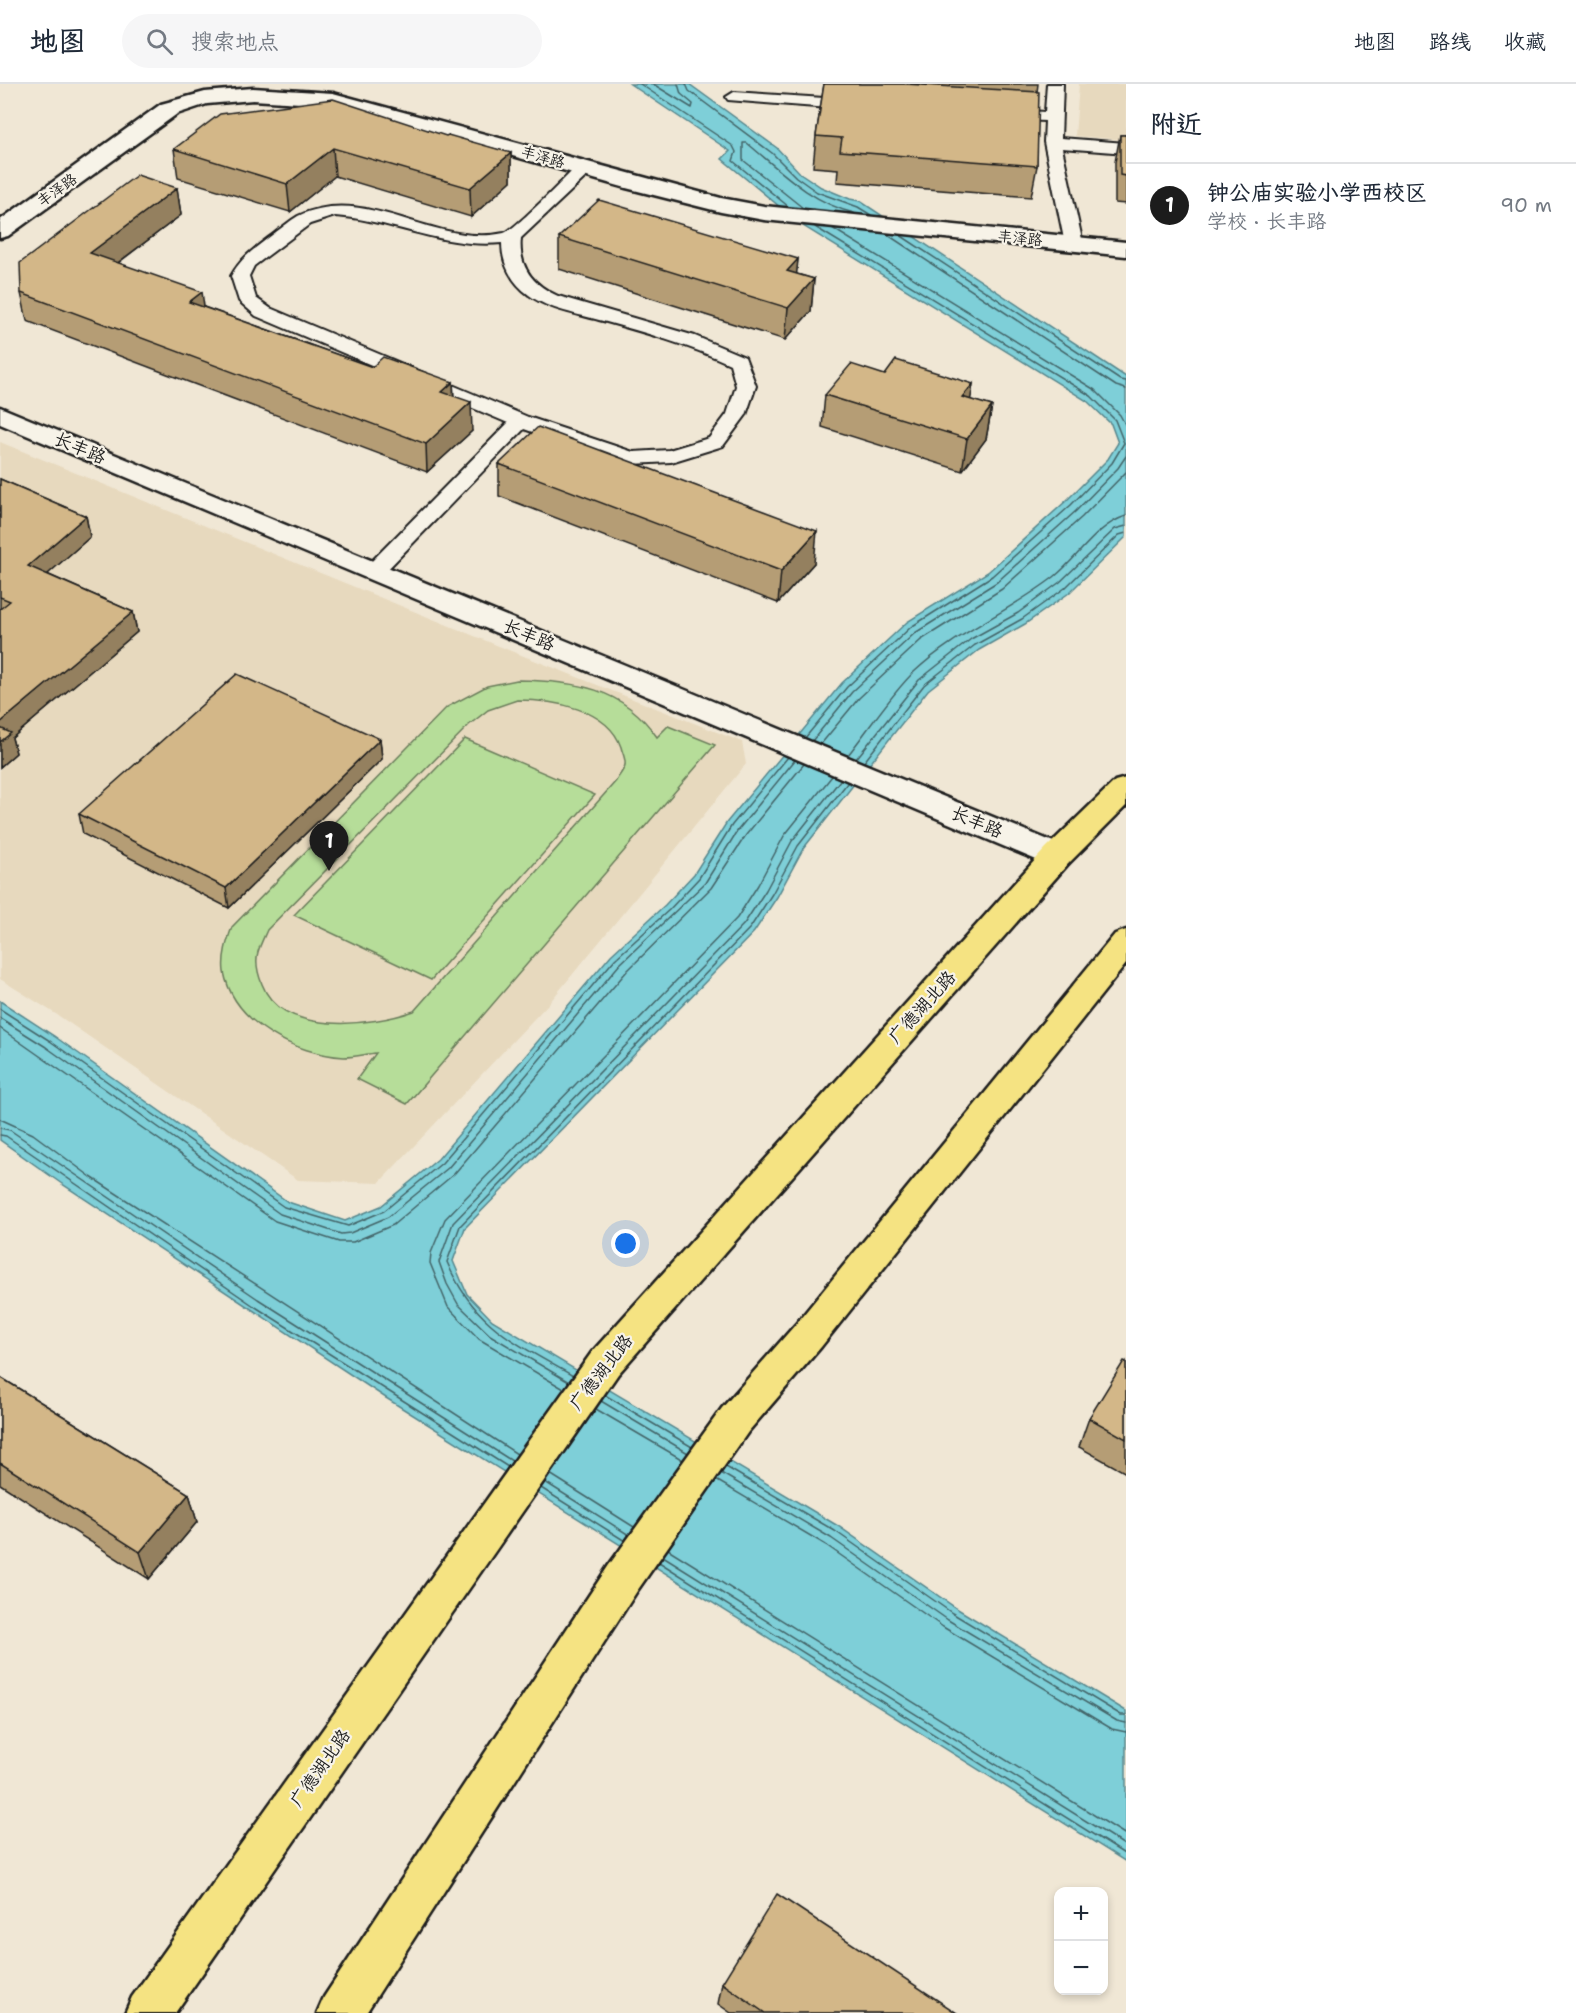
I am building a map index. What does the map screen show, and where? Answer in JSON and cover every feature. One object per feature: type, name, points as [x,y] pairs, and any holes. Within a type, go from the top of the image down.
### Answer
[{"type":"main road","name":"广德湖北路","points":[[148,2013],[604,1363],[1057,856],[1126,788]]},
{"type":"main road","points":[[340,2013],[623,1578],[735,1420],[808,1336],[1126,942]]},
{"type":"street","name":"丰泽路","points":[[0,231],[169,109],[205,98],[253,94],[333,99],[584,169],[721,205],[764,213],[1126,249]]},
{"type":"street","name":"长丰路","points":[[0,415],[1057,856]]},
{"type":"lane","points":[[1055,84],[1052,142],[1074,244]]},
{"type":"lane","points":[[734,97],[876,106]]},
{"type":"lane","points":[[982,113],[1053,117]]},
{"type":"lane","points":[[1052,142],[1126,148]]},
{"type":"lane","points":[[512,237],[484,240],[460,238],[362,213],[334,211],[304,220],[247,262],[240,276],[248,301],[263,312],[521,421],[599,449],[632,458],[671,456],[716,442],[736,415],[746,386],[738,361],[707,345],[566,305],[536,292],[514,268],[510,247],[512,237],[584,169]]},
{"type":"lane","points":[[374,571],[521,421]]},
{"type":"shaded area","points":[[1079,84],[1126,84],[1126,140],[1075,136]]},
{"type":"shaded area","points":[[0,442],[511,651],[742,742],[746,764],[549,1003],[379,1183],[298,1180],[59,1016],[0,979]]},
{"type":"green space","points":[[517,680],[577,685],[613,697],[629,707],[644,720],[657,737],[668,726],[715,745],[407,1104],[357,1079],[376,1053],[352,1057],[325,1055],[288,1042],[270,1033],[254,1021],[240,1007],[230,990],[224,972],[225,949],[232,927],[447,707],[487,686]],"holes":[[[517,700],[531,700],[577,709],[604,723],[614,734],[625,760],[624,767],[616,781],[414,1011],[375,1021],[330,1023],[308,1020],[288,1013],[273,1001],[262,984],[257,964],[258,952],[267,930],[469,725],[488,710]]]},
{"type":"green space","points":[[465,739],[595,795],[431,980],[294,915]]},
{"type":"water","points":[[630,84],[689,84],[777,148],[800,173],[821,187],[860,201],[1126,377],[1126,537],[1069,593],[1025,624],[979,650],[928,690],[803,849],[777,897],[754,932],[465,1228],[453,1261],[467,1294],[492,1320],[838,1526],[956,1608],[1126,1711],[1126,1862],[386,1398],[62,1184],[0,1140],[0,1001],[54,1036],[288,1202],[345,1221],[381,1206],[438,1159],[611,955],[665,905],[694,874],[727,822],[842,683],[907,622],[988,572],[1066,501],[1108,459],[1118,443],[1111,424],[1087,401],[803,226],[722,159],[730,151]]},
{"type":"building","points":[[824,84],[905,84],[1039,92],[1037,166],[840,151],[842,138],[816,136]]},
{"type":"building","points":[[333,99],[446,136],[511,153],[470,188],[333,148],[287,184],[174,149],[220,114]]},
{"type":"building","points":[[1120,135],[1126,135],[1126,176],[1120,175]]},
{"type":"building","points":[[137,175],[177,188],[90,253],[202,292],[189,302],[372,367],[383,357],[453,382],[442,392],[471,402],[426,444],[21,293],[20,263]]},
{"type":"building","points":[[599,200],[798,259],[787,271],[814,279],[788,308],[559,237]]},
{"type":"building","points":[[896,360],[973,384],[962,397],[992,406],[967,439],[825,395],[851,364],[885,375]]},
{"type":"building","points":[[538,427],[817,531],[781,571],[499,464]]},
{"type":"building","points":[[0,479],[86,516],[28,566],[133,612],[0,723],[0,609],[10,601],[0,597]]},
{"type":"building","points":[[237,674],[380,739],[226,888],[79,814]]},
{"type":"building","points":[[0,728],[11,733],[0,742]]},
{"type":"building","points":[[1124,1361],[1126,1362],[1126,1439],[1089,1418]]},
{"type":"building","points":[[0,1377],[189,1494],[140,1552],[0,1463]]},
{"type":"building","points":[[777,1894],[957,2013],[765,2013],[722,1983]]},
{"type":"place","name":"钟公庙实验小学西校区","points":[[329,871]]}]
